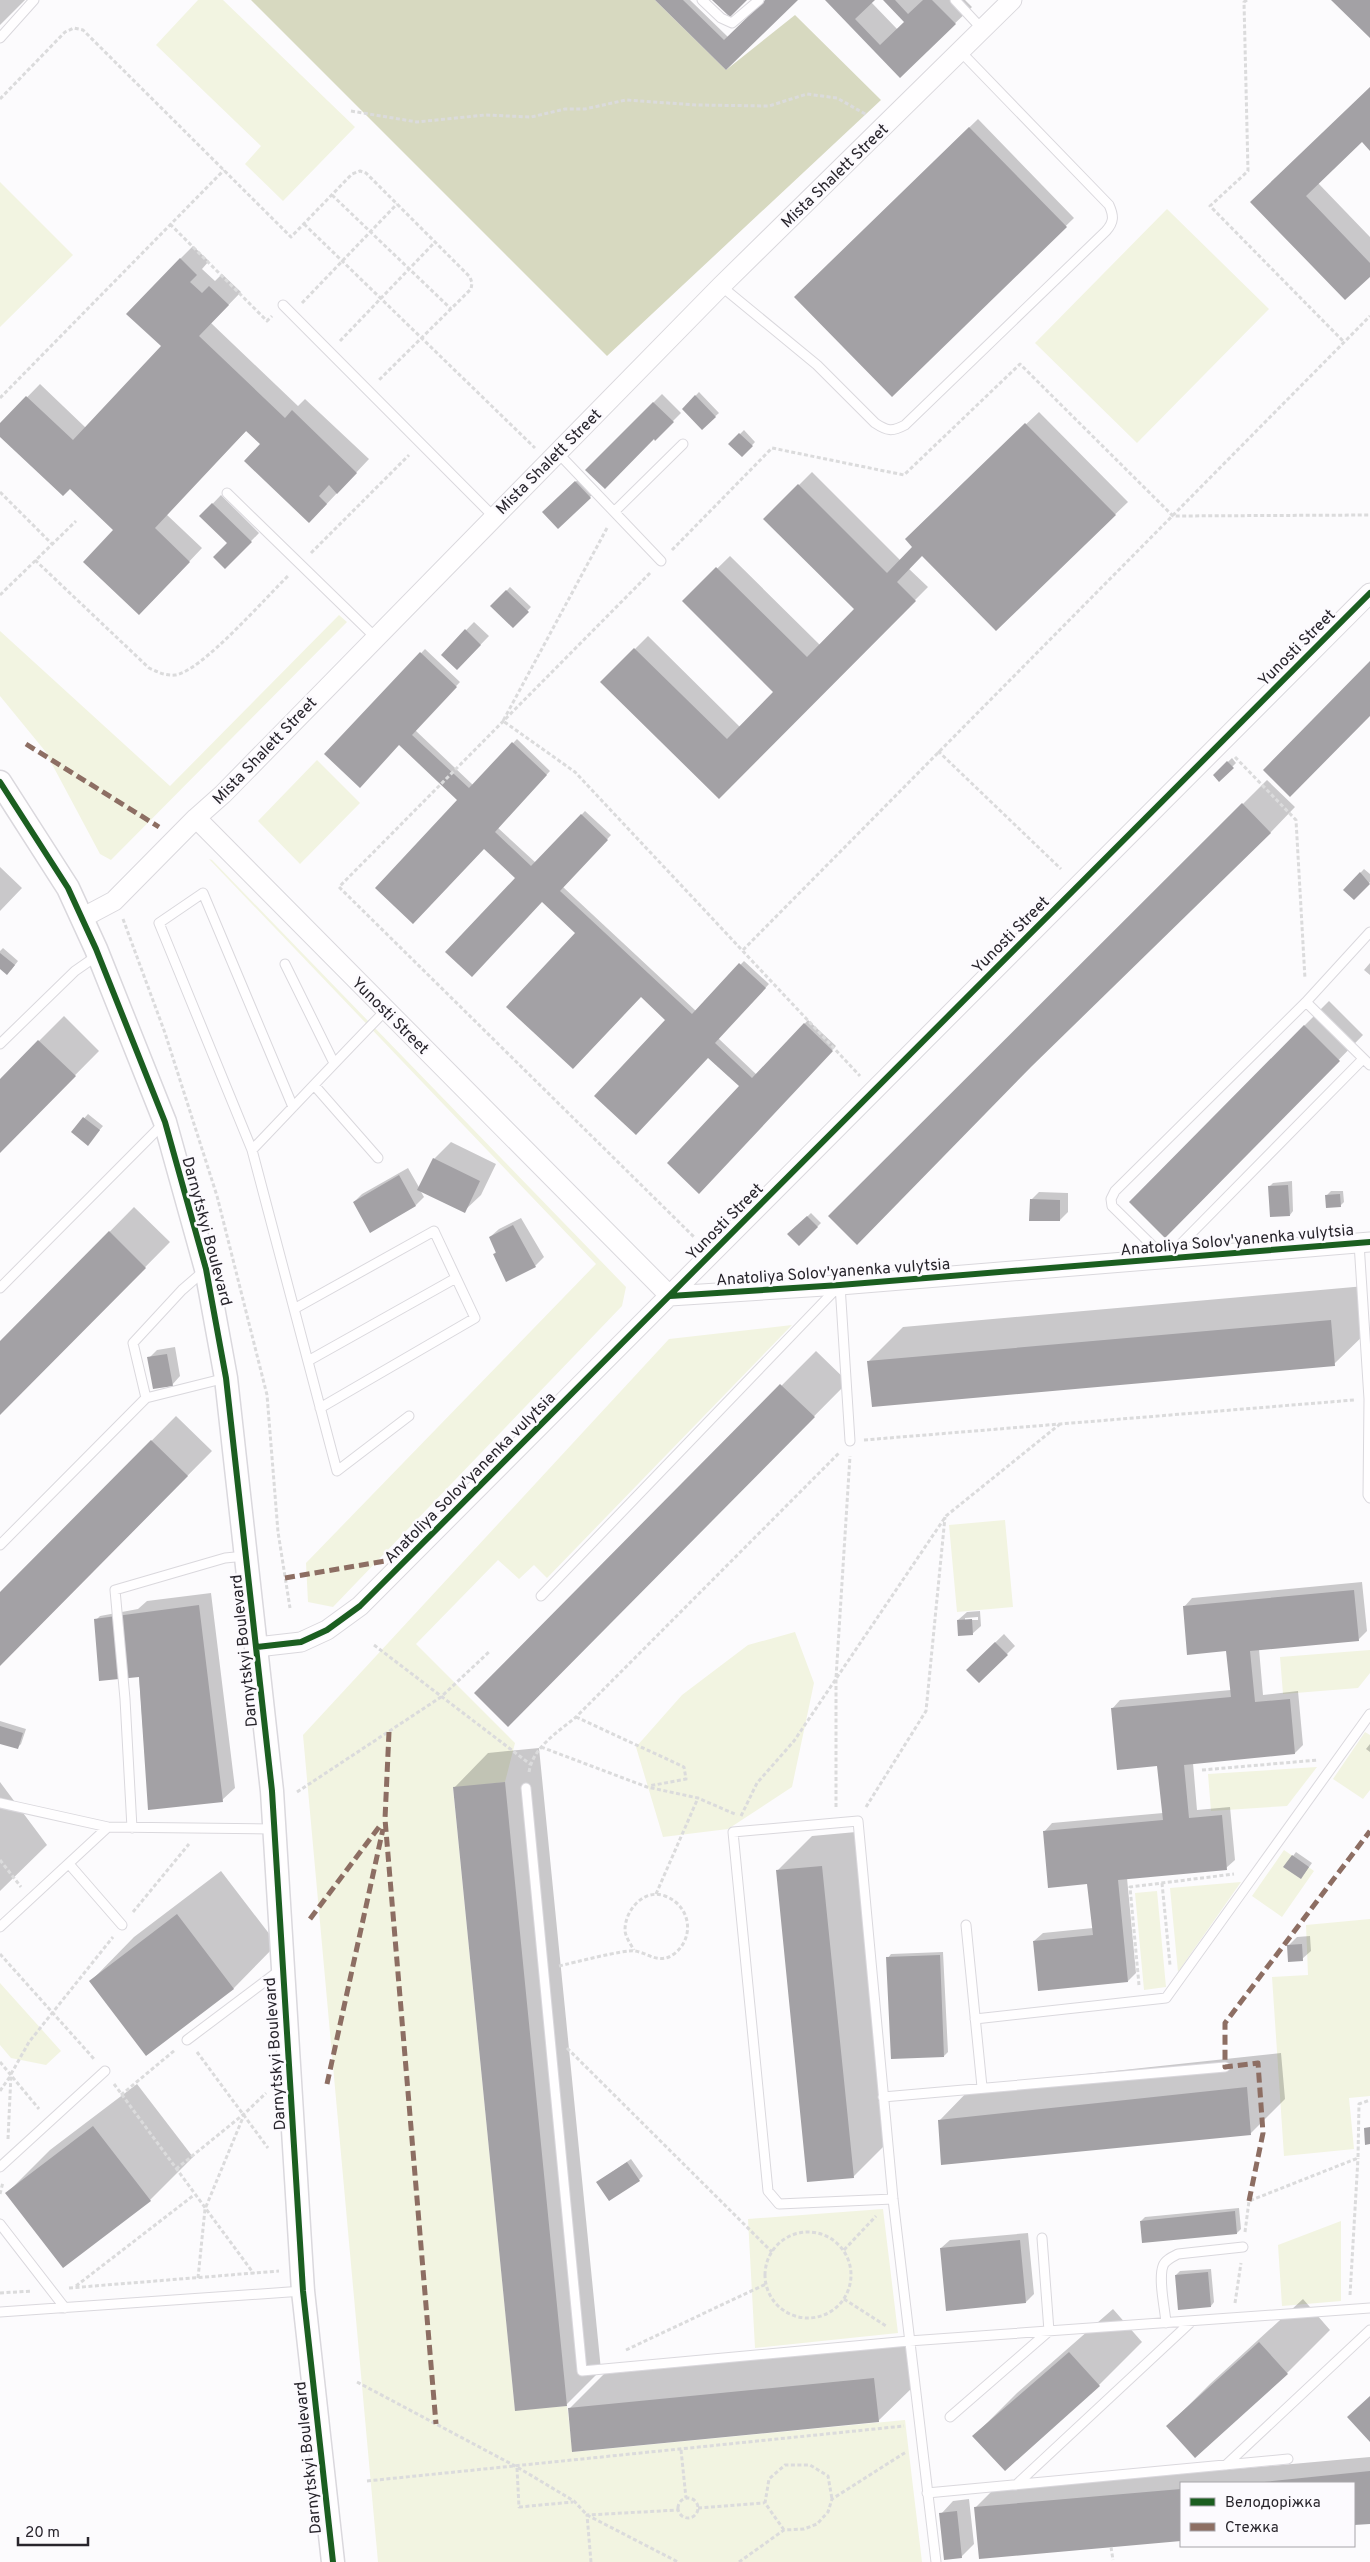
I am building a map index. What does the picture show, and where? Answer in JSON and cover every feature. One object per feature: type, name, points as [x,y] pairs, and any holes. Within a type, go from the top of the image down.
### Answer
[{"type":"street","name":"Mista Shalett Street","points":[[82,918],[114,901],[222,794],[375,636],[721,286],[1012,0]]},
{"type":"street","name":"Yunosti Street","points":[[196,818],[670,1296],[1370,593]]},
{"type":"street","name":"Darnytskyi Boulevard","points":[[3,792],[68,888],[98,955],[165,1122],[206,1269],[226,1378],[257,1647],[283,1968],[303,2291],[333,2562]]},
{"type":"street","name":"Anatoliya Solov'yanenka vulytsia","points":[[257,1647],[302,1642],[326,1630],[360,1606],[670,1296],[840,1285],[1364,1243]]},
{"type":"lane","points":[[0,38],[34,0]]},
{"type":"lane","points":[[702,0],[721,18],[732,23],[759,0]]},
{"type":"lane","points":[[955,0],[983,30]]},
{"type":"lane","points":[[721,286],[817,365],[875,423],[884,430],[894,431],[905,426],[1100,237],[1112,224],[1113,214],[1109,205],[960,51]]},
{"type":"lane","points":[[283,306],[493,516]]},
{"type":"lane","points":[[615,511],[683,444]]},
{"type":"lane","points":[[557,452],[661,561]]},
{"type":"lane","points":[[227,493],[375,636]]},
{"type":"lane","points":[[293,1107],[203,893],[159,923],[252,1150],[337,1471],[409,1416]]},
{"type":"lane","points":[[1306,1002],[1367,1062],[1166,1259],[1117,1213],[1112,1206],[1111,1199],[1115,1191],[1306,1002],[1370,932]]},
{"type":"lane","points":[[0,1044],[75,971],[98,955]]},
{"type":"lane","points":[[285,964],[334,1063]]},
{"type":"lane","points":[[252,1150],[386,1010]]},
{"type":"lane","points":[[314,1085],[378,1158]]},
{"type":"lane","points":[[0,1288],[165,1122]]},
{"type":"lane","points":[[294,1309],[434,1231],[475,1318],[320,1408]]},
{"type":"lane","points":[[1364,1243],[1369,1399],[1368,1495],[1370,1498]]},
{"type":"lane","points":[[146,1398],[133,1343],[182,1290],[206,1269]]},
{"type":"lane","points":[[308,1361],[456,1278]]},
{"type":"lane","points":[[840,1285],[850,1441]]},
{"type":"lane","points":[[541,1596],[840,1285]]},
{"type":"lane","points":[[0,1545],[146,1398],[226,1378]]},
{"type":"lane","points":[[132,1828],[125,1699],[115,1590],[225,1558],[246,1556]]},
{"type":"lane","points":[[975,2019],[1166,1998],[1370,1714]]},
{"type":"lane","points":[[526,1788],[582,2370],[909,2341],[1370,2308]]},
{"type":"lane","points":[[0,1804],[108,1827],[200,1830],[273,1829]]},
{"type":"lane","points":[[893,2199],[779,2204],[768,2191],[733,1832],[858,1820],[893,2199],[936,2562]]},
{"type":"lane","points":[[0,1927],[108,1827]]},
{"type":"lane","points":[[69,1864],[122,1925]]},
{"type":"lane","points":[[966,1925],[982,2087]]},
{"type":"lane","points":[[187,2040],[283,1968]]},
{"type":"lane","points":[[883,2098],[982,2087],[1225,2067]]},
{"type":"lane","points":[[0,2166],[48,2121],[105,2072]]},
{"type":"lane","points":[[0,2224],[65,2308]]},
{"type":"lane","points":[[1042,2238],[1050,2331]]},
{"type":"lane","points":[[1166,2323],[1162,2275],[1163,2265],[1168,2258],[1178,2254],[1243,2247]]},
{"type":"lane","points":[[0,2312],[303,2291]]},
{"type":"lane","points":[[1016,2485],[1192,2321]]},
{"type":"lane","points":[[1226,2465],[1370,2330]]},
{"type":"lane","points":[[950,2417],[1050,2331]]},
{"type":"lane","points":[[927,2493],[1288,2459]]},
{"type":"path","points":[[1247,0],[1244,2],[1248,171],[1210,206],[1344,342]]},
{"type":"path","points":[[0,99],[65,32],[74,28],[83,30],[291,237],[352,174],[360,171],[366,173],[470,277],[472,283],[470,289],[451,309],[368,391]]},
{"type":"path","points":[[351,111],[417,122],[485,115],[531,117],[565,109],[585,109],[626,100],[696,105],[769,106],[807,94],[837,98],[886,124]]},
{"type":"path","points":[[0,398],[224,170]]},
{"type":"path","points":[[332,195],[451,309]]},
{"type":"path","points":[[292,314],[397,204]]},
{"type":"path","points":[[170,224],[267,322],[283,306]]},
{"type":"path","points":[[304,224],[535,448]]},
{"type":"path","points":[[330,352],[434,243]]},
{"type":"path","points":[[743,950],[1370,316]]},
{"type":"path","points":[[694,1237],[339,887],[772,448],[904,475],[1020,364],[1173,516],[1370,515]]},
{"type":"path","points":[[35,560],[149,668],[163,675],[176,675],[200,663],[421,443]]},
{"type":"path","points":[[0,492],[52,544]]},
{"type":"path","points":[[503,721],[615,511]]},
{"type":"path","points":[[0,595],[76,521]]},
{"type":"path","points":[[503,721],[575,772],[875,1090]]},
{"type":"path","points":[[1221,741],[1296,820],[1306,1002]]},
{"type":"path","points":[[938,751],[1060,869]]},
{"type":"path","points":[[526,1788],[530,1764],[541,1747],[576,1717],[850,1441],[1369,1399]]},
{"type":"path","points":[[733,1832],[757,1783],[794,1741],[946,1516],[1060,1424]]},
{"type":"path","points":[[836,1822],[836,1678],[850,1441]]},
{"type":"path","points":[[858,1820],[926,1711],[946,1516]]},
{"type":"path","points":[[374,1645],[530,1764]]},
{"type":"path","points":[[296,1792],[441,1697],[490,1651]]},
{"type":"path","points":[[576,1717],[684,1767],[686,1779],[647,1787]]},
{"type":"path","points":[[541,1747],[647,1787],[698,1798],[740,1816]]},
{"type":"path","points":[[1202,1770],[1338,1758]]},
{"type":"path","points":[[656,1894],[698,1798]]},
{"type":"path","points":[[0,2091],[29,2042],[200,1830]]},
{"type":"path","points":[[0,1860],[31,1900]]},
{"type":"path","points":[[1140,2001],[1130,1887],[1257,1872]]},
{"type":"path","points":[[1162,1883],[1172,1990]]},
{"type":"path","points":[[544,1969],[634,1950],[653,1959],[674,1955],[687,1939],[688,1921],[681,1905],[666,1896],[656,1894],[645,1897],[629,1911],[625,1931],[634,1950]]},
{"type":"path","points":[[0,1954],[105,2072],[254,2274]]},
{"type":"path","points":[[550,2031],[772,2252]]},
{"type":"path","points":[[121,2095],[187,2040],[268,2148]]},
{"type":"path","points":[[0,2062],[48,2121]]},
{"type":"path","points":[[0,2194],[7,2159],[11,2074]]},
{"type":"path","points":[[176,2169],[244,2114],[266,2093]]},
{"type":"path","points":[[1349,2310],[1358,2158],[1359,2104],[1370,2100]]},
{"type":"path","points":[[198,2278],[205,2209],[244,2114]]},
{"type":"path","points":[[1233,2318],[1249,2201],[1358,2158]]},
{"type":"path","points":[[75,2287],[194,2195]]},
{"type":"path","points":[[844,2250],[893,2199]]},
{"type":"path","points":[[816,2232],[832,2238],[844,2250],[851,2265],[851,2283],[845,2298],[833,2310],[818,2317],[801,2318],[785,2312],[773,2300],[766,2284],[766,2268],[772,2252],[783,2240],[799,2233],[816,2232]]},
{"type":"path","points":[[0,2293],[280,2271]]},
{"type":"path","points":[[617,2354],[766,2284]]},
{"type":"path","points":[[844,2300],[909,2341]]},
{"type":"path","points":[[357,2382],[517,2467],[574,2502],[587,2515],[678,2562]]},
{"type":"path","points":[[367,2482],[909,2426]]},
{"type":"path","points":[[832,2499],[911,2448]]},
{"type":"path","points":[[681,2450],[686,2498]]},
{"type":"path","points":[[739,2562],[784,2530],[804,2529],[817,2524],[828,2512],[832,2499],[828,2476],[810,2465],[785,2464],[769,2479],[764,2503],[784,2530]]},
{"type":"path","points":[[517,2467],[520,2508],[574,2502]]},
{"type":"path","points":[[686,2498],[695,2502],[698,2508],[696,2514],[687,2518],[681,2516],[678,2510],[681,2501],[686,2498]]},
{"type":"path","points":[[698,2508],[764,2503]]},
{"type":"path","points":[[587,2515],[678,2510]]},
{"type":"path","points":[[587,2515],[591,2562]]},
{"type":"path","points":[[1112,2547],[1113,2560]]},
{"type":"green space","points":[[198,0],[223,0],[355,127],[283,201],[245,164],[261,146],[156,45]]},
{"type":"green space","points":[[251,0],[655,0],[726,70],[795,15],[881,100],[607,356]]},
{"type":"green space","points":[[0,182],[73,255],[0,327]]},
{"type":"green space","points":[[1167,209],[1269,309],[1137,443],[1035,343]]},
{"type":"green space","points":[[339,615],[347,622],[111,860],[100,854],[45,751],[0,696],[0,631],[170,786]]},
{"type":"green space","points":[[317,760],[360,803],[300,864],[258,821]]},
{"type":"green space","points":[[209,859],[626,1287],[622,1306],[333,1607],[308,1602],[306,1563],[596,1264]]},
{"type":"green space","points":[[792,1325],[547,1578],[534,1565],[519,1579],[498,1560],[416,1644],[515,1743],[505,1782],[453,1788],[515,2410],[567,2406],[573,2452],[905,2420],[922,2562],[378,2562],[303,1735],[669,1339]]},
{"type":"green space","points":[[1005,1520],[1013,1607],[957,1612],[949,1525]]},
{"type":"green space","points":[[795,1632],[814,1683],[792,1787],[728,1829],[663,1837],[636,1747],[682,1695],[748,1645]]},
{"type":"green space","points":[[1370,1650],[1370,1673],[1358,1688],[1283,1694],[1280,1657]]},
{"type":"green space","points":[[1365,1732],[1370,1735],[1370,1790],[1363,1799],[1333,1779]]},
{"type":"green space","points":[[1317,1767],[1287,1806],[1211,1811],[1208,1774]]},
{"type":"green space","points":[[1284,1850],[1314,1871],[1282,1917],[1252,1896]]},
{"type":"green space","points":[[1241,1882],[1178,1972],[1170,1888]]},
{"type":"green space","points":[[1157,1891],[1166,1987],[1144,1990],[1135,1893]]},
{"type":"green space","points":[[1370,1919],[1370,2096],[1349,2098],[1354,2149],[1284,2156],[1272,1977],[1308,1975],[1306,1925]]},
{"type":"green space","points":[[0,1983],[61,2051],[46,2065],[11,2058],[0,2045]]},
{"type":"green space","points":[[883,2209],[898,2333],[755,2348],[748,2219]]},
{"type":"green space","points":[[1341,2221],[1341,2301],[1282,2306],[1278,2245]]},
{"type":"building","points":[[655,0],[683,0],[724,40],[765,0],[798,0],[726,70]]},
{"type":"building","points":[[712,0],[747,0],[730,17]]},
{"type":"building","points":[[825,0],[875,0],[855,19],[880,45],[904,22],[883,0],[895,0],[908,14],[923,0],[932,0],[956,24],[900,78]]},
{"type":"building","points":[[1331,0],[1370,0],[1370,38]]},
{"type":"building","points":[[1370,87],[1370,151],[1362,142],[1306,196],[1370,263],[1370,277],[1345,300],[1250,202]]},
{"type":"building","points":[[969,127],[1067,227],[892,397],[794,297]]},
{"type":"building","points":[[180,258],[197,275],[190,282],[202,293],[209,286],[229,305],[199,336],[285,418],[292,410],[357,473],[337,494],[329,485],[319,496],[327,504],[309,523],[244,461],[260,444],[246,431],[155,528],[190,562],[139,615],[83,562],[113,530],[70,489],[63,496],[0,437],[0,423],[26,396],[73,440],[161,346],[126,314]]},
{"type":"building","points":[[695,395],[716,417],[702,430],[682,409]]},
{"type":"building","points":[[653,402],[674,422],[655,441],[654,439],[605,489],[585,470]]},
{"type":"building","points":[[1025,423],[1116,515],[996,631],[922,556],[897,582],[916,601],[719,799],[600,682],[634,648],[727,739],[773,692],[682,601],[716,567],[807,657],[854,609],[763,519],[798,484],[887,573],[912,547],[905,539]]},
{"type":"building","points":[[739,433],[753,446],[742,457],[728,444]]},
{"type":"building","points":[[575,481],[591,498],[558,529],[542,512]]},
{"type":"building","points":[[212,503],[252,542],[225,569],[213,557],[227,543],[199,516]]},
{"type":"building","points":[[506,590],[529,612],[513,628],[490,606]]},
{"type":"building","points":[[465,629],[481,645],[457,670],[441,655]]},
{"type":"building","points":[[420,652],[457,687],[412,735],[469,788],[512,742],[547,775],[495,832],[531,866],[581,814],[608,840],[560,891],[692,1014],[739,963],[766,988],[715,1043],[752,1078],[804,1023],[833,1051],[699,1194],[667,1163],[739,1086],[708,1058],[636,1135],[594,1096],[665,1020],[641,997],[573,1069],[506,1007],[575,933],[542,902],[472,977],[445,952],[515,878],[484,849],[413,924],[375,888],[457,800],[399,745],[360,788],[324,754]]},
{"type":"building","points":[[1370,661],[1370,716],[1290,797],[1263,770]]},
{"type":"building","points":[[1227,761],[1234,768],[1219,782],[1213,775]]},
{"type":"building","points":[[1242,803],[1271,833],[1031,1067],[857,1245],[828,1216]]},
{"type":"building","points":[[1360,872],[1370,884],[1354,900],[1343,890]]},
{"type":"building","points":[[0,953],[15,965],[7,975],[0,969]]},
{"type":"building","points":[[1304,1025],[1340,1061],[1165,1238],[1129,1202]]},
{"type":"building","points":[[38,1040],[76,1076],[0,1153],[0,1079]]},
{"type":"building","points":[[83,1117],[100,1130],[88,1146],[71,1132]]},
{"type":"building","points":[[433,1158],[480,1181],[465,1213],[417,1190]]},
{"type":"building","points":[[399,1175],[416,1206],[370,1233],[353,1202]]},
{"type":"building","points":[[1288,1185],[1290,1216],[1270,1217],[1268,1186]]},
{"type":"building","points":[[1340,1194],[1341,1207],[1326,1208],[1325,1195]]},
{"type":"building","points":[[1030,1199],[1060,1200],[1060,1221],[1029,1221]]},
{"type":"building","points":[[807,1216],[818,1227],[799,1246],[787,1234]]},
{"type":"building","points":[[513,1225],[536,1267],[506,1282],[493,1254],[496,1253],[489,1237]]},
{"type":"building","points":[[109,1231],[146,1268],[0,1415],[0,1341]]},
{"type":"building","points":[[1331,1320],[1335,1366],[872,1407],[867,1361]]},
{"type":"building","points":[[167,1354],[173,1386],[153,1389],[147,1357]]},
{"type":"building","points":[[780,1384],[815,1417],[508,1727],[474,1693]]},
{"type":"building","points":[[151,1440],[188,1476],[0,1666],[0,1592]]},
{"type":"building","points":[[1354,1590],[1359,1641],[1250,1651],[1255,1702],[1290,1699],[1295,1754],[1184,1765],[1189,1818],[1222,1815],[1227,1870],[1118,1880],[1128,1982],[1038,1991],[1033,1941],[1093,1935],[1087,1884],[1048,1888],[1043,1831],[1163,1820],[1157,1766],[1117,1770],[1111,1708],[1231,1697],[1226,1651],[1187,1655],[1183,1606]]},
{"type":"building","points":[[199,1605],[223,1802],[148,1810],[139,1677],[99,1681],[94,1619]]},
{"type":"building","points":[[972,1619],[973,1635],[958,1636],[957,1620]]},
{"type":"building","points":[[995,1642],[1008,1655],[979,1683],[966,1670]]},
{"type":"building","points":[[0,1726],[23,1733],[18,1749],[0,1744]]},
{"type":"building","points":[[505,1782],[567,2406],[515,2411],[453,1787]]},
{"type":"building","points":[[1292,1855],[1309,1867],[1301,1879],[1283,1867]]},
{"type":"building","points":[[822,1866],[854,2178],[807,2182],[776,1870]]},
{"type":"building","points":[[177,1914],[234,1989],[146,2056],[89,1981]]},
{"type":"building","points":[[1302,1944],[1303,1961],[1288,1962],[1287,1945]]},
{"type":"building","points":[[940,1955],[944,2057],[891,2059],[886,1957]]},
{"type":"building","points":[[1247,2087],[1251,2135],[941,2165],[938,2120]]},
{"type":"building","points":[[93,2126],[151,2201],[63,2268],[5,2193]]},
{"type":"building","points":[[1370,2127],[1370,2144],[1365,2145],[1364,2128]]},
{"type":"building","points":[[627,2162],[640,2181],[609,2201],[596,2182]]},
{"type":"building","points":[[1235,2211],[1237,2234],[1142,2243],[1140,2221]]},
{"type":"building","points":[[1020,2240],[1026,2303],[946,2311],[940,2248]]},
{"type":"building","points":[[1208,2272],[1211,2307],[1178,2310],[1175,2275]]},
{"type":"building","points":[[1259,2342],[1288,2374],[1195,2458],[1166,2426]]},
{"type":"building","points":[[1069,2352],[1100,2386],[1005,2471],[972,2436]]},
{"type":"building","points":[[874,2378],[879,2422],[572,2452],[568,2408]]},
{"type":"building","points":[[1370,2396],[1370,2442],[1347,2417]]},
{"type":"building","points":[[1370,2471],[1370,2524],[1355,2525],[1355,2482],[1264,2482]]},
{"type":"building","points":[[1180,2489],[1180,2541],[979,2559],[974,2507]]},
{"type":"building","points":[[957,2511],[962,2558],[944,2560],[939,2513]]},
{"type":"marked path","points":[[26,744],[159,827]]},
{"type":"marked path","points":[[285,1578],[385,1561]]},
{"type":"marked path","points":[[389,1732],[385,1819],[436,2424]]},
{"type":"marked path","points":[[310,1919],[382,1823]]},
{"type":"marked path","points":[[327,2084],[383,1829]]},
{"type":"marked path","points":[[1249,2201],[1263,2133],[1258,2063],[1225,2067],[1225,2023],[1370,1831]]},
{"type":"cycle path","points":[[257,1647],[301,1642],[327,1630],[360,1606],[1370,593]]},
{"type":"cycle path","points":[[0,782],[68,888],[96,949],[165,1122],[206,1269],[226,1378],[272,1791],[303,2291],[333,2562]]},
{"type":"cycle path","points":[[670,1296],[840,1285],[1370,1242]]}]
